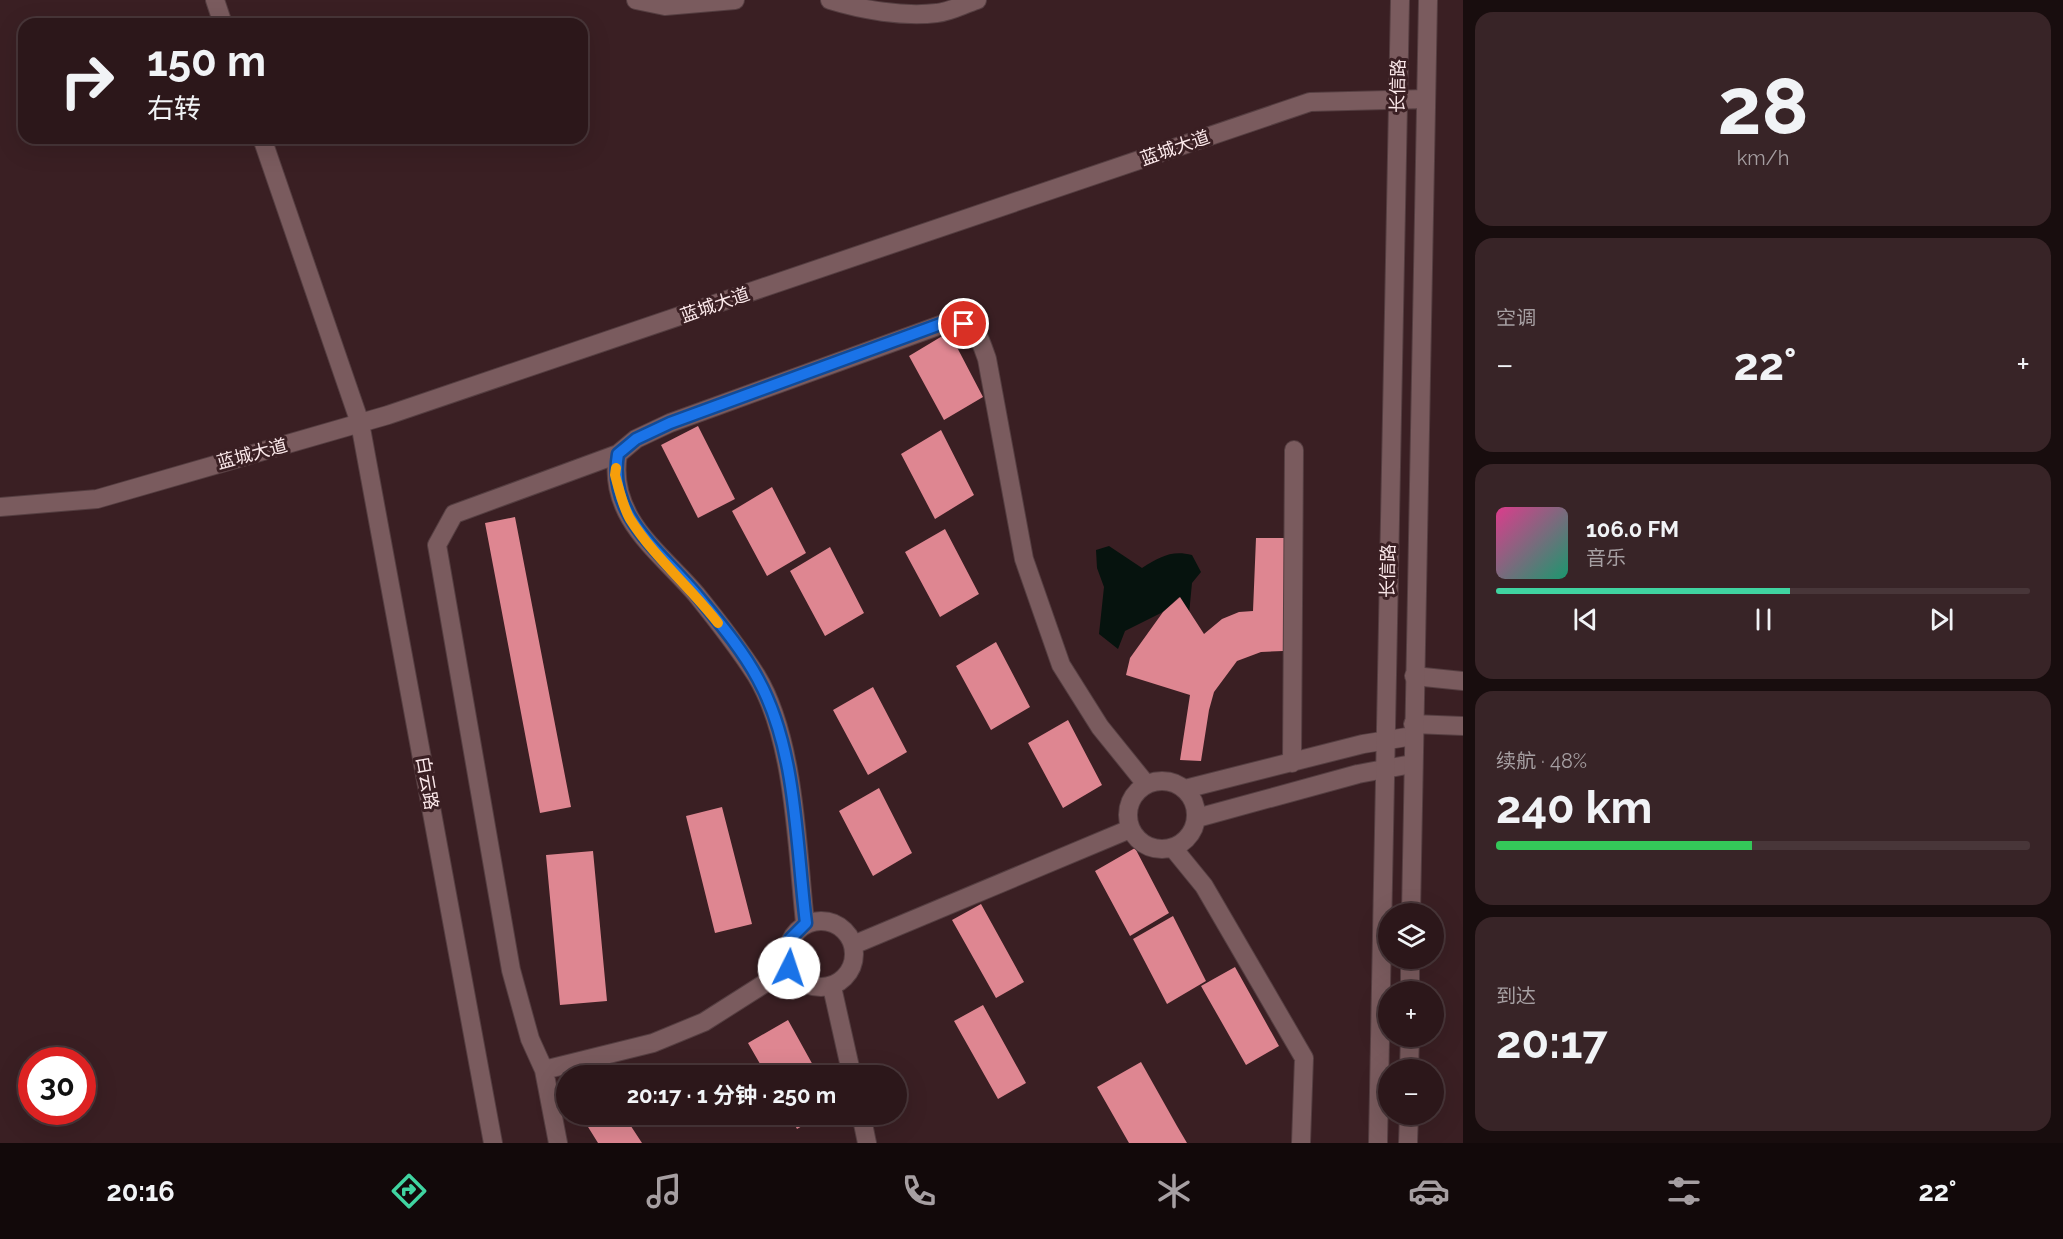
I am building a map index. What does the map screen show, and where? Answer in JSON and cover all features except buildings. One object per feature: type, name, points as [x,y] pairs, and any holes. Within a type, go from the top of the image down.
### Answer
[{"type":"street","points":[[215,0],[221,18]]},
{"type":"street","points":[[636,0],[665,6],[735,0]]},
{"type":"street","points":[[830,0],[865,8],[912,14],[938,13],[977,0]]},
{"type":"street","name":"长信路","points":[[1378,1143],[1400,0]]},
{"type":"street","name":"长信路","points":[[1411,903],[1428,0]]},
{"type":"street","name":"蓝城大道","points":[[0,507],[97,499],[360,423],[1310,102],[1426,99]]},
{"type":"street","name":"白云路","points":[[264,144],[360,423],[493,1143]]},
{"type":"street","points":[[558,1143],[544,1070],[530,1039],[511,970],[437,545],[454,514],[618,454],[636,439],[670,423],[946,322],[964,324],[979,334],[987,359],[1024,560],[1061,665],[1100,727],[1146,784]]},
{"type":"street","points":[[1292,763],[1294,450]]},
{"type":"street","points":[[618,454],[615,475],[629,517],[657,554],[695,594],[737,648],[757,676],[776,715],[788,772],[806,923]]},
{"type":"street","points":[[1414,676],[1463,681]]},
{"type":"street","points":[[1185,789],[1196,808],[1197,819],[1189,837],[1173,848],[1163,850],[1143,844],[1131,829],[1128,819],[1132,798],[1146,784],[1166,781],[1185,789],[1385,741],[1413,730],[1463,726]]},
{"type":"street","points":[[1197,819],[1358,774],[1412,764]]},
{"type":"street","points":[[853,945],[1131,829]]},
{"type":"street","points":[[1173,848],[1203,886],[1304,1058],[1302,1143]]},
{"type":"street","points":[[806,923],[836,923],[849,933],[853,945],[852,969],[832,987],[806,985],[789,968],[790,939],[806,923]]},
{"type":"street","points":[[544,1070],[653,1043],[704,1022],[789,968]]},
{"type":"street","points":[[832,987],[850,1065]]},
{"type":"street","points":[[863,1125],[867,1143]]},
{"type":"street","points":[[1408,1143],[1409,1125]]},
{"type":"shaded area","points":[[1109,546],[1142,568],[1166,556],[1178,553],[1192,555],[1201,572],[1192,583],[1189,614],[1179,597],[1163,612],[1125,631],[1118,649],[1099,634],[1104,587],[1097,568],[1096,550]]},
{"type":"slow traffic","points":[[616,468],[615,475],[629,517],[657,554],[695,594],[718,623]]},
{"type":"route","points":[[789,968],[790,939],[806,923],[788,772],[779,724],[757,676],[737,648],[695,594],[657,554],[629,517],[615,475],[618,454],[636,439],[670,423],[946,322],[964,324]]}]
